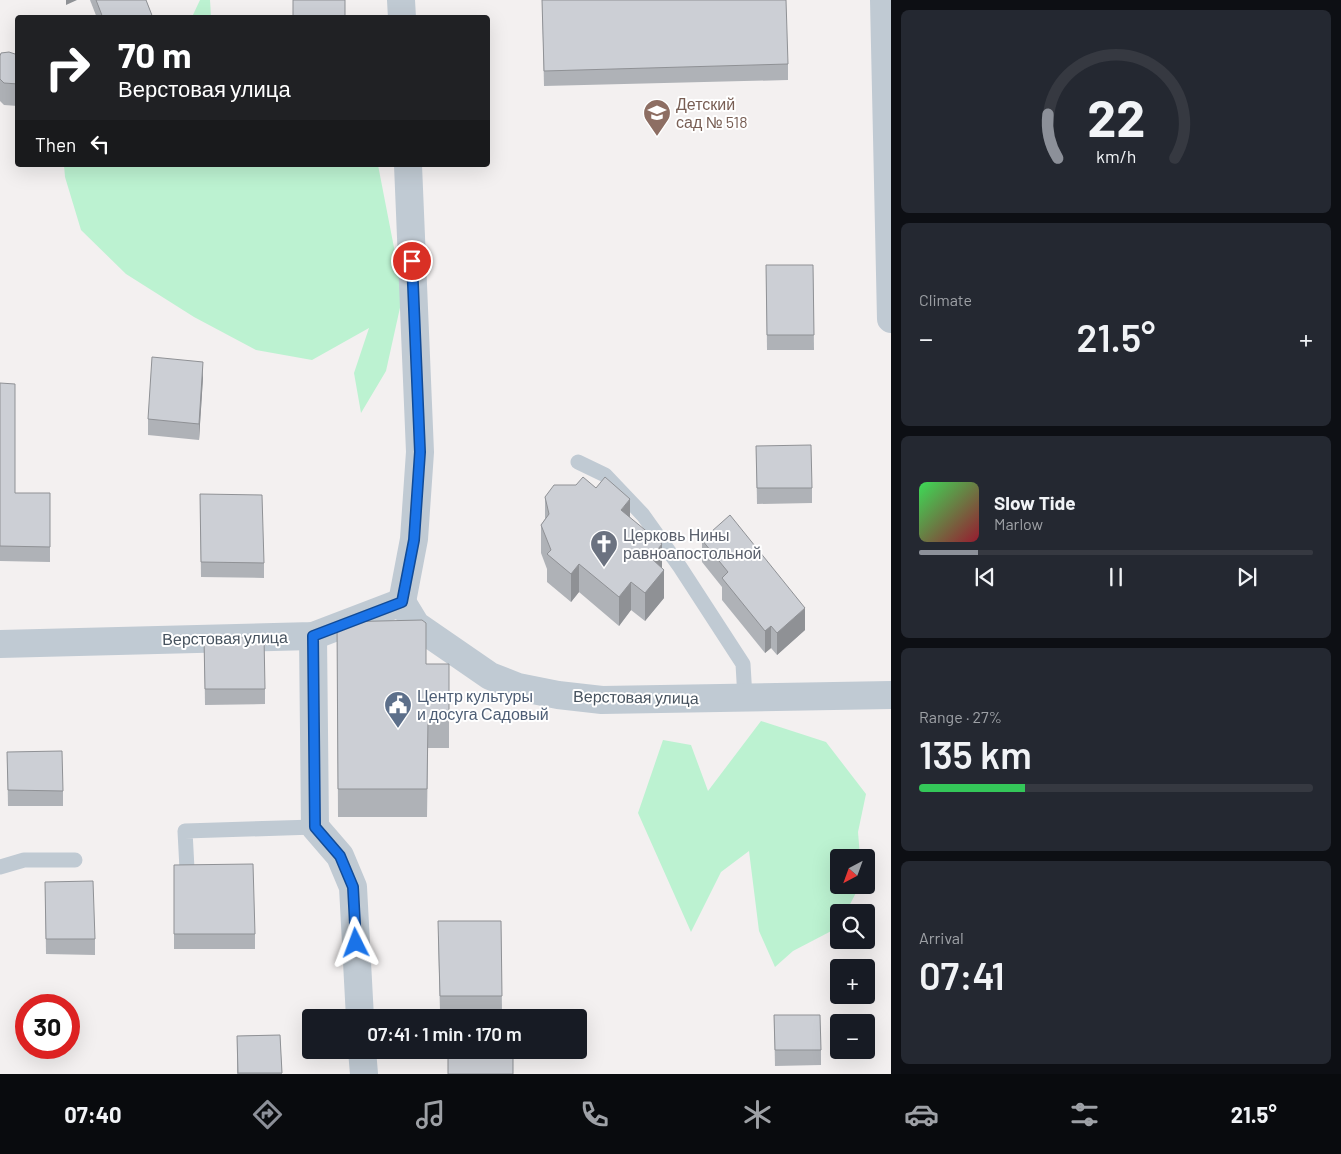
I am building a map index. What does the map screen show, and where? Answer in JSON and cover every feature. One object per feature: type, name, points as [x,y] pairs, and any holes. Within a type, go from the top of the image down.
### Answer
[{"type":"street","points":[[401,0],[402,15]]},
{"type":"street","points":[[884,0],[891,319]]},
{"type":"street","points":[[402,602],[414,540],[420,452],[408,167]]},
{"type":"street","name":"Верстовая улица","points":[[0,644],[313,636],[402,602],[416,625],[476,667],[518,687],[558,695],[602,700],[891,695]]},
{"type":"street","points":[[313,636],[315,827],[340,856],[353,887],[360,1009]]},
{"type":"street","points":[[363,1059],[364,1074]]},
{"type":"lane","points":[[578,462],[606,475],[643,515],[680,567],[743,664],[745,698]]},
{"type":"lane","points":[[187,869],[185,831],[315,827]]},
{"type":"lane","points":[[0,868],[24,860],[76,860]]},
{"type":"green space","points":[[200,0],[210,0],[211,15],[193,15]]},
{"type":"green space","points":[[64,167],[378,167],[403,294],[386,371],[361,413],[354,373],[369,328],[312,360],[256,350],[194,317],[126,274],[81,230],[65,177]]},
{"type":"green space","points":[[761,721],[826,742],[866,794],[858,832],[859,849],[830,849],[830,894],[855,894],[850,904],[830,904],[830,932],[793,951],[775,967],[759,931],[749,851],[721,872],[691,932],[638,813],[663,740],[691,745],[708,791]]},
{"type":"building","points":[[96,0],[146,0],[152,15],[102,15]]},
{"type":"building","points":[[293,0],[345,0],[345,15],[293,15]]},
{"type":"building","points":[[542,0],[786,0],[788,64],[544,71]]},
{"type":"building","points":[[9,52],[15,54],[15,84],[4,83],[0,79],[1,53]]},
{"type":"building","points":[[766,265],[813,265],[814,335],[767,335]]},
{"type":"building","points":[[152,357],[203,362],[199,424],[148,419]]},
{"type":"building","points":[[0,383],[15,384],[15,493],[50,493],[50,547],[0,546]]},
{"type":"building","points":[[811,445],[812,488],[757,488],[756,446]]},
{"type":"building","name":"Церковь Нины равноапостольной","points":[[583,477],[596,488],[605,477],[630,499],[621,510],[662,544],[651,558],[664,570],[645,593],[631,582],[619,597],[579,564],[571,574],[547,554],[551,550],[541,525],[549,514],[545,497],[554,485],[576,485]]},
{"type":"building","points":[[200,494],[262,495],[264,563],[201,562]]},
{"type":"building","points":[[730,515],[805,608],[777,633],[771,626],[765,631],[722,578],[728,572],[702,540]]},
{"type":"building","points":[[422,620],[426,623],[426,664],[449,664],[449,720],[428,720],[427,789],[338,789],[337,622]]},
{"type":"building","points":[[264,637],[265,689],[205,689],[204,639]]},
{"type":"building","points":[[62,751],[63,791],[8,790],[7,752]]},
{"type":"building","points":[[253,864],[255,934],[174,934],[174,865]]},
{"type":"building","points":[[93,881],[95,939],[46,939],[45,882]]},
{"type":"building","points":[[438,921],[501,921],[502,996],[440,996]]},
{"type":"building","points":[[774,1015],[820,1015],[821,1050],[775,1050]]},
{"type":"building","points":[[280,1035],[282,1073],[238,1073],[237,1036]]},
{"type":"building","points":[[448,1059],[513,1059],[513,1074],[448,1074]]},
{"type":"place","name":"Детский сад № 518","points":[[657,137]]},
{"type":"place","name":"Церковь Нины равноапостольной","points":[[604,568]]},
{"type":"place","name":"Центр культуры и досуга Садовый","points":[[398,729]]},
{"type":"route","points":[[356,943],[353,887],[340,856],[315,827],[313,636],[402,602],[414,540],[420,452],[412,261]]}]
